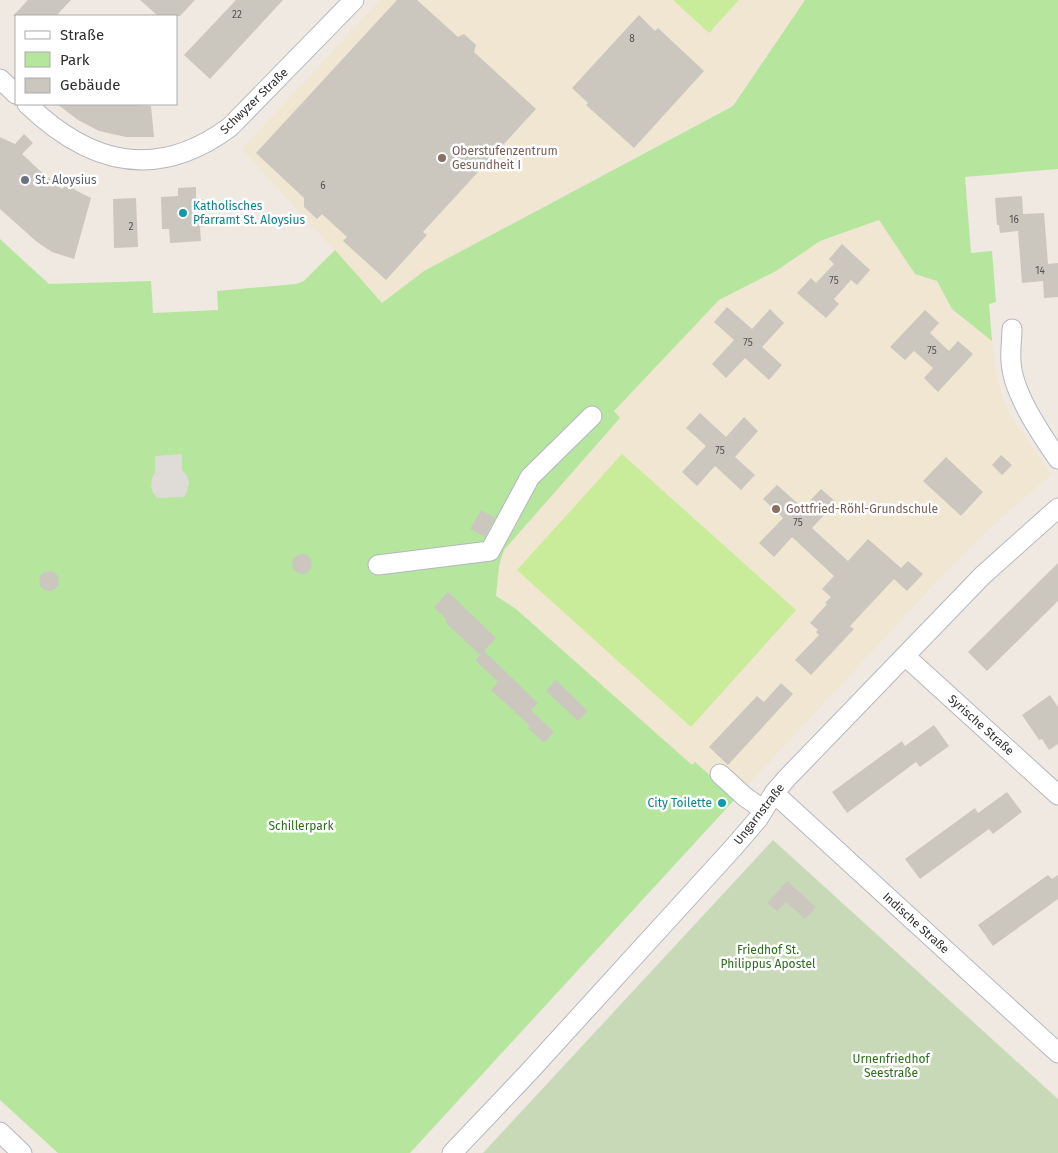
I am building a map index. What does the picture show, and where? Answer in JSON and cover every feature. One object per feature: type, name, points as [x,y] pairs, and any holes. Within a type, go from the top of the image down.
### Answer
[{"type":"street","name":"Schwyzer Straße","points":[[28,105],[63,134],[83,146],[110,156],[143,161],[190,151],[213,140],[230,127],[354,0]]},
{"type":"street","points":[[0,79],[15,93]]},
{"type":"street","points":[[1012,329],[1010,362],[1014,377],[1036,426],[1058,459]]},
{"type":"street","points":[[378,565],[490,551],[530,477],[592,416]]},
{"type":"street","name":"Ungarnstraße","points":[[452,1153],[528,1073],[720,862],[758,819],[762,809],[774,793],[983,575],[1058,508]]},
{"type":"street","name":"Syrische Straße","points":[[905,656],[1058,795]]},
{"type":"street","points":[[720,774],[744,796],[762,809]]},
{"type":"street","name":"Indische Straße","points":[[774,793],[1058,1053]]},
{"type":"street","points":[[0,1132],[22,1153]]},
{"type":"shaded area","name":"Oberstufenzentrum Gesundheit I","points":[[380,0],[805,0],[733,105],[424,271],[382,303],[242,149]]},
{"type":"shaded area","name":"Gottfried-Röhl-Grundschule","points":[[879,220],[915,274],[937,281],[952,309],[992,341],[997,377],[1003,399],[1013,419],[1051,475],[1001,518],[944,574],[736,798],[696,762],[692,765],[516,609],[495,596],[499,566],[504,550],[620,418],[614,411],[719,300],[776,271],[820,241]]},
{"type":"shaded area","points":[[182,454],[182,470],[187,476],[189,483],[186,494],[184,497],[157,498],[151,486],[155,472],[155,456]]},
{"type":"green space","points":[[673,0],[739,0],[709,33]]},
{"type":"green space","name":"Schillerpark","points":[[805,0],[1058,0],[1058,169],[965,177],[971,253],[992,251],[996,302],[989,304],[992,341],[952,309],[937,281],[915,274],[879,220],[820,241],[776,271],[719,300],[614,411],[620,418],[504,550],[499,566],[496,596],[516,609],[692,765],[695,762],[736,798],[410,1153],[58,1153],[0,1100],[0,239],[49,284],[151,281],[153,313],[218,310],[217,291],[296,284],[304,281],[335,250],[382,303],[424,271],[733,106]]},
{"type":"green space","points":[[622,454],[796,610],[691,727],[517,570]]},
{"type":"green space","points":[[773,840],[1058,1099],[1058,1153],[483,1153]]},
{"type":"building","points":[[28,0],[71,0],[57,15],[13,16]]},
{"type":"building","points":[[140,0],[195,0],[180,16],[157,15]]},
{"type":"building","points":[[236,0],[283,0],[210,79],[184,55]]},
{"type":"building","points":[[397,0],[417,0],[458,37],[464,34],[476,45],[474,52],[536,109],[423,232],[427,235],[386,280],[343,241],[347,237],[322,214],[317,219],[304,207],[304,198],[256,153]]},
{"type":"building","points":[[639,15],[655,31],[658,28],[704,71],[634,148],[586,105],[588,103],[572,88]]},
{"type":"building","points":[[58,105],[151,106],[154,137],[126,137],[99,131],[78,120]]},
{"type":"building","points":[[24,134],[33,143],[22,154],[62,189],[67,184],[91,198],[74,259],[52,252],[37,242],[0,209],[0,137],[15,144]]},
{"type":"building","name":"Katholisches Pfarramt St. Aloysius","points":[[196,187],[196,199],[203,199],[204,227],[200,227],[201,241],[170,243],[169,229],[162,229],[161,197],[178,196],[178,188]]},
{"type":"building","points":[[1022,196],[1023,214],[1044,213],[1048,264],[1058,263],[1058,297],[1044,298],[1043,281],[1022,283],[1018,231],[1000,233],[999,225],[997,225],[995,198]]},
{"type":"building","points":[[136,198],[138,247],[114,248],[113,199]]},
{"type":"building","points":[[842,244],[870,270],[857,285],[851,280],[834,299],[839,304],[826,318],[797,293],[811,278],[816,283],[834,264],[829,259]]},
{"type":"building","points":[[727,307],[752,329],[770,309],[784,323],[762,347],[782,365],[769,380],[745,358],[726,378],[712,364],[734,340],[714,322]]},
{"type":"building","points":[[925,310],[939,323],[930,333],[949,351],[958,341],[973,354],[938,392],[924,378],[933,368],[914,351],[905,360],[890,347]]},
{"type":"building","points":[[700,413],[726,437],[744,417],[758,431],[735,457],[755,475],[741,490],[715,466],[697,486],[682,472],[706,446],[686,428]]},
{"type":"building","points":[[1001,455],[1012,465],[1002,475],[992,465]]},
{"type":"building","points":[[946,457],[983,492],[961,516],[923,481]]},
{"type":"building","points":[[777,485],[803,508],[821,489],[836,502],[812,528],[848,561],[868,539],[901,568],[908,561],[923,574],[907,591],[894,579],[850,626],[854,629],[811,675],[795,660],[819,635],[816,632],[818,630],[810,623],[831,597],[822,589],[834,576],[792,537],[774,557],[759,543],[783,518],[763,499]]},
{"type":"building","points":[[481,510],[495,518],[485,537],[470,529]]},
{"type":"building","points":[[302,554],[309,557],[312,564],[309,571],[302,574],[295,571],[292,564],[295,557]]},
{"type":"building","points":[[1058,563],[1058,601],[987,671],[968,652]]},
{"type":"building","points":[[49,571],[56,574],[59,581],[56,588],[49,591],[42,588],[39,581],[42,574]]},
{"type":"building","points":[[448,592],[496,638],[484,651],[538,703],[531,710],[554,732],[544,743],[528,728],[530,726],[491,690],[498,682],[475,660],[480,655],[445,622],[447,620],[434,607]]},
{"type":"building","points":[[556,680],[588,711],[578,721],[546,691]]},
{"type":"building","points":[[781,683],[793,694],[728,765],[709,747],[757,696],[764,702]]},
{"type":"building","points":[[1050,695],[1058,707],[1058,744],[1049,750],[1042,739],[1039,740],[1022,715]]},
{"type":"building","points":[[934,725],[949,746],[920,767],[916,762],[847,813],[832,792],[902,741],[905,746]]},
{"type":"building","points":[[1007,792],[1022,812],[993,834],[989,829],[920,879],[905,859],[975,808],[978,813]]},
{"type":"building","points":[[1048,875],[1052,879],[1058,875],[1058,899],[993,946],[978,925]]},
{"type":"building","points":[[787,881],[816,907],[805,919],[786,902],[777,911],[767,903]]},
{"type":"place","name":"Oberstufenzentrum Gesundheit I","points":[[442,158]]},
{"type":"place","name":"St. Aloysius","points":[[25,180]]},
{"type":"place","name":"Katholisches Pfarramt St. Aloysius","points":[[183,213]]},
{"type":"place","name":"Gottfried-Röhl-Grundschule","points":[[776,509]]},
{"type":"place","name":"City Toilette","points":[[722,803]]},
{"type":"park label","name":"Friedhof St. Philippus Apostel","points":[[768,957]]},
{"type":"park label","name":"Urnenfriedhof Seestraße","points":[[891,1066]]}]
